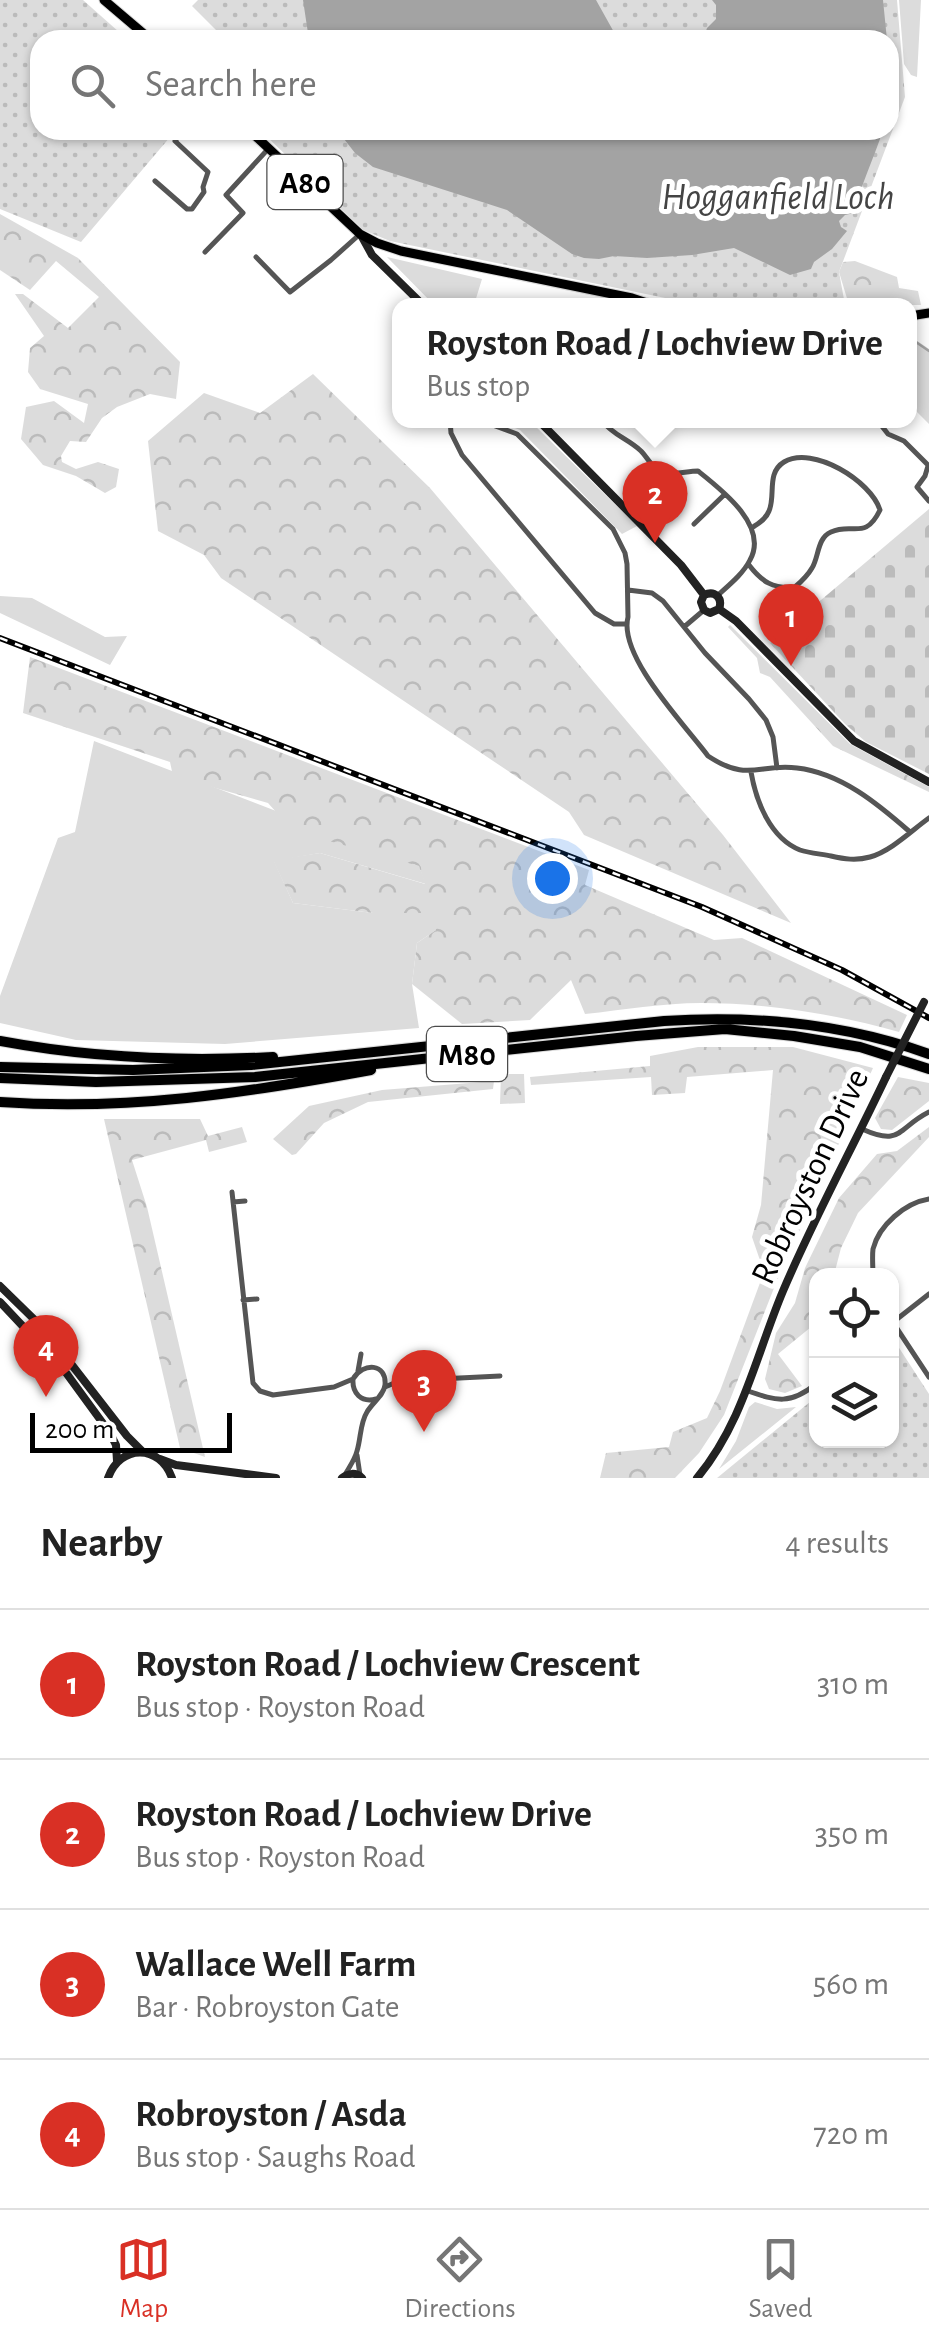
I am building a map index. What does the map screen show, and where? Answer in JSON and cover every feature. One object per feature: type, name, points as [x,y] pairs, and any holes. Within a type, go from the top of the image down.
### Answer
[{"type":"highway","name":"M80","points":[[0,1067],[188,1069],[290,1062],[664,1021],[733,1018],[824,1026],[929,1054]]},
{"type":"highway","name":"M80","points":[[0,1078],[96,1082],[208,1079],[672,1032],[748,1030],[860,1047],[929,1069]]},
{"type":"highway","points":[[0,1041],[81,1054],[161,1059],[397,1050]]},
{"type":"highway","points":[[0,1102],[82,1106],[178,1100],[451,1056]]},
{"type":"main road","points":[[104,0],[139,30]]},
{"type":"main road","name":"A80","points":[[261,140],[360,234],[378,243],[632,298]]},
{"type":"street","points":[[155,181],[187,209],[192,209],[204,192],[208,172],[176,140]]},
{"type":"street","points":[[205,252],[244,213],[226,196],[270,148]]},
{"type":"street","points":[[256,258],[290,292],[360,234],[369,252],[416,298]]},
{"type":"street","points":[[378,243],[378,253],[386,267]]},
{"type":"street","points":[[452,428],[462,455],[595,613],[614,624],[626,624]]},
{"type":"street","points":[[501,428],[517,434],[613,529],[625,554],[626,624],[632,654],[708,756],[722,765],[752,772],[797,768],[848,785],[910,832]]},
{"type":"street","points":[[546,428],[682,565],[704,596]]},
{"type":"street","points":[[609,428],[641,451],[663,474],[698,470],[753,527],[754,553],[718,596]]},
{"type":"street","points":[[883,428],[904,441],[928,466],[917,487],[929,501]]},
{"type":"street","points":[[748,564],[771,586],[795,587],[815,564],[822,540],[831,532],[862,530],[880,510],[877,501],[844,471],[796,456],[780,464],[774,475],[771,509],[753,527]]},
{"type":"street","points":[[694,524],[724,495]]},
{"type":"street","points":[[628,590],[652,593],[663,601],[766,720],[773,737],[777,768]]},
{"type":"street","points":[[718,596],[710,593],[701,602],[710,613],[719,609]]},
{"type":"street","points":[[718,596],[719,609]]},
{"type":"street","points":[[719,609],[736,621],[854,740],[929,782]]},
{"type":"street","points":[[684,627],[704,610]]},
{"type":"street","points":[[752,772],[761,807],[772,827],[799,850],[851,860],[872,857],[929,818]]},
{"type":"street","name":"Robroyston Drive","points":[[697,1478],[712,1461],[734,1422],[782,1294],[929,990]]},
{"type":"street","points":[[862,1129],[880,1137],[894,1136],[929,1112]]},
{"type":"street","points":[[232,1192],[250,1372],[260,1392],[273,1395],[334,1387],[353,1378],[361,1354],[383,1375],[399,1381],[500,1376]]},
{"type":"street","points":[[873,1268],[874,1248],[882,1230],[899,1212],[918,1201],[929,1200]]},
{"type":"street","points":[[233,1202],[245,1201]]},
{"type":"street","points":[[0,1286],[44,1330],[126,1436],[143,1452],[176,1465],[276,1478]]},
{"type":"street","points":[[899,1317],[929,1294]]},
{"type":"street","points":[[243,1300],[258,1299]]},
{"type":"street","points":[[0,1302],[64,1370],[110,1433],[116,1445],[117,1462]]},
{"type":"street","points":[[899,1332],[929,1377]]},
{"type":"street","points":[[358,1371],[372,1366]]},
{"type":"street","points":[[383,1375],[385,1388]]},
{"type":"street","points":[[353,1378],[364,1416]]},
{"type":"street","points":[[343,1477],[357,1452],[364,1416],[385,1388],[399,1381]]},
{"type":"street","points":[[334,1387],[367,1400],[376,1398]]},
{"type":"street","points":[[748,1391],[788,1401],[809,1388]]},
{"type":"street","points":[[108,1478],[126,1455],[143,1452]]},
{"type":"street","points":[[343,1477],[361,1477],[357,1452]]},
{"type":"street","points":[[160,1459],[172,1478]]},
{"type":"green space","points":[[0,0],[83,0],[117,30],[30,30],[30,140],[168,140],[81,242],[0,209]]},
{"type":"green space","points":[[198,0],[897,0],[905,97],[899,113],[899,30],[216,30],[192,6]]},
{"type":"green space","points":[[899,0],[921,0],[917,77],[904,64]]},
{"type":"green space","points":[[270,140],[889,140],[839,272],[844,298],[665,298],[390,241],[363,230]]},
{"type":"green space","points":[[0,214],[78,258],[180,362],[176,399],[150,394],[117,407],[102,418],[86,442],[70,441],[61,456],[62,462],[76,469],[98,462],[119,469],[116,487],[105,493],[76,476],[43,465],[21,439],[26,407],[54,401],[84,423],[88,404],[40,389],[28,372],[30,348],[44,336],[15,294],[23,294],[68,328],[99,297],[56,261],[30,290],[0,270]]},
{"type":"green space","points":[[387,257],[482,279],[476,298],[427,298]]},
{"type":"green space","points":[[855,261],[897,277],[899,288],[918,291],[921,305],[917,305],[917,298],[847,298],[839,272],[843,262]]},
{"type":"green space","points":[[917,341],[929,349],[929,424],[917,412]]},
{"type":"green space","points":[[313,374],[430,488],[723,835],[791,923],[584,835],[569,812],[221,578],[204,555],[158,531],[148,441],[204,393],[260,413]]},
{"type":"green space","points":[[515,428],[537,428],[637,526],[622,534]]},
{"type":"green space","points":[[929,509],[929,774],[866,742],[770,643]]},
{"type":"green space","points":[[0,596],[32,598],[105,637],[127,636],[110,665],[0,613]]},
{"type":"green space","points":[[730,625],[850,744],[929,787],[929,792],[833,746],[770,677],[760,673],[757,658]]},
{"type":"green space","points":[[30,657],[589,870],[585,885],[714,940],[742,938],[907,1015],[899,1032],[851,1020],[750,1005],[672,1004],[585,1014],[571,980],[530,1020],[462,1024],[412,984],[417,943],[436,930],[435,913],[373,913],[293,903],[273,860],[320,853],[425,884],[419,866],[293,831],[268,803],[173,776],[170,762],[23,713]]},
{"type":"green space","points":[[94,741],[419,866],[426,884],[320,853],[274,861],[293,903],[373,913],[436,912],[436,930],[417,943],[412,984],[419,1028],[225,1044],[76,1040],[0,1023],[0,996],[58,838],[75,832]]},
{"type":"green space","points":[[698,1047],[793,1047],[873,1068],[776,1283],[724,1415],[699,1453],[675,1478],[600,1478],[606,1453],[669,1447],[673,1432],[707,1418],[720,1391],[764,1272],[752,1237],[761,1205],[773,1070],[687,1077],[685,1093],[652,1095],[651,1077],[531,1085],[530,1077],[650,1066],[650,1056]]},
{"type":"green space","points":[[501,1074],[524,1074],[525,1103],[500,1104]]},
{"type":"green space","points":[[898,1077],[929,1083],[929,1101],[892,1130],[881,1129],[875,1118]]},
{"type":"green space","points":[[494,1081],[493,1089],[368,1102],[324,1123],[296,1154],[292,1155],[273,1139],[309,1106],[382,1090]]},
{"type":"green space","points":[[104,1119],[200,1119],[208,1136],[242,1127],[247,1142],[209,1152],[206,1140],[132,1160],[147,1207],[205,1457],[180,1448]]},
{"type":"green space","points":[[929,1127],[929,1137],[858,1213],[836,1268],[809,1268],[809,1329],[778,1354],[802,1386],[785,1393],[769,1389],[765,1379],[776,1333],[795,1303],[805,1268],[839,1198],[877,1154],[897,1151]]},
{"type":"green space","points":[[899,1348],[929,1394],[929,1478],[717,1478],[809,1403],[809,1448],[899,1448]]},
{"type":"green space","points":[[755,1402],[777,1409],[796,1407],[719,1469],[736,1441],[749,1407]]},
{"type":"water","points":[[303,0],[596,0],[613,30],[308,30]]},
{"type":"water","points":[[712,0],[883,0],[886,30],[706,30],[716,19]]},
{"type":"water","name":"Hogganfield Loch","points":[[345,140],[879,140],[854,213],[839,221],[847,231],[811,269],[790,275],[734,248],[647,258],[584,258],[507,210],[373,167]]},
{"type":"waterway","points":[[917,343],[929,351]]},
{"type":"railway","points":[[0,638],[702,907],[842,970],[929,1018]]},
{"type":"place","name":"Royston Road / Lochview Drive","points":[[655,543]]},
{"type":"place","name":"Royston Road / Lochview Crescent","points":[[791,666]]},
{"type":"place","name":"Robroyston / Asda","points":[[46,1397]]},
{"type":"place","name":"Wallace Well Farm","points":[[424,1432]]}]
